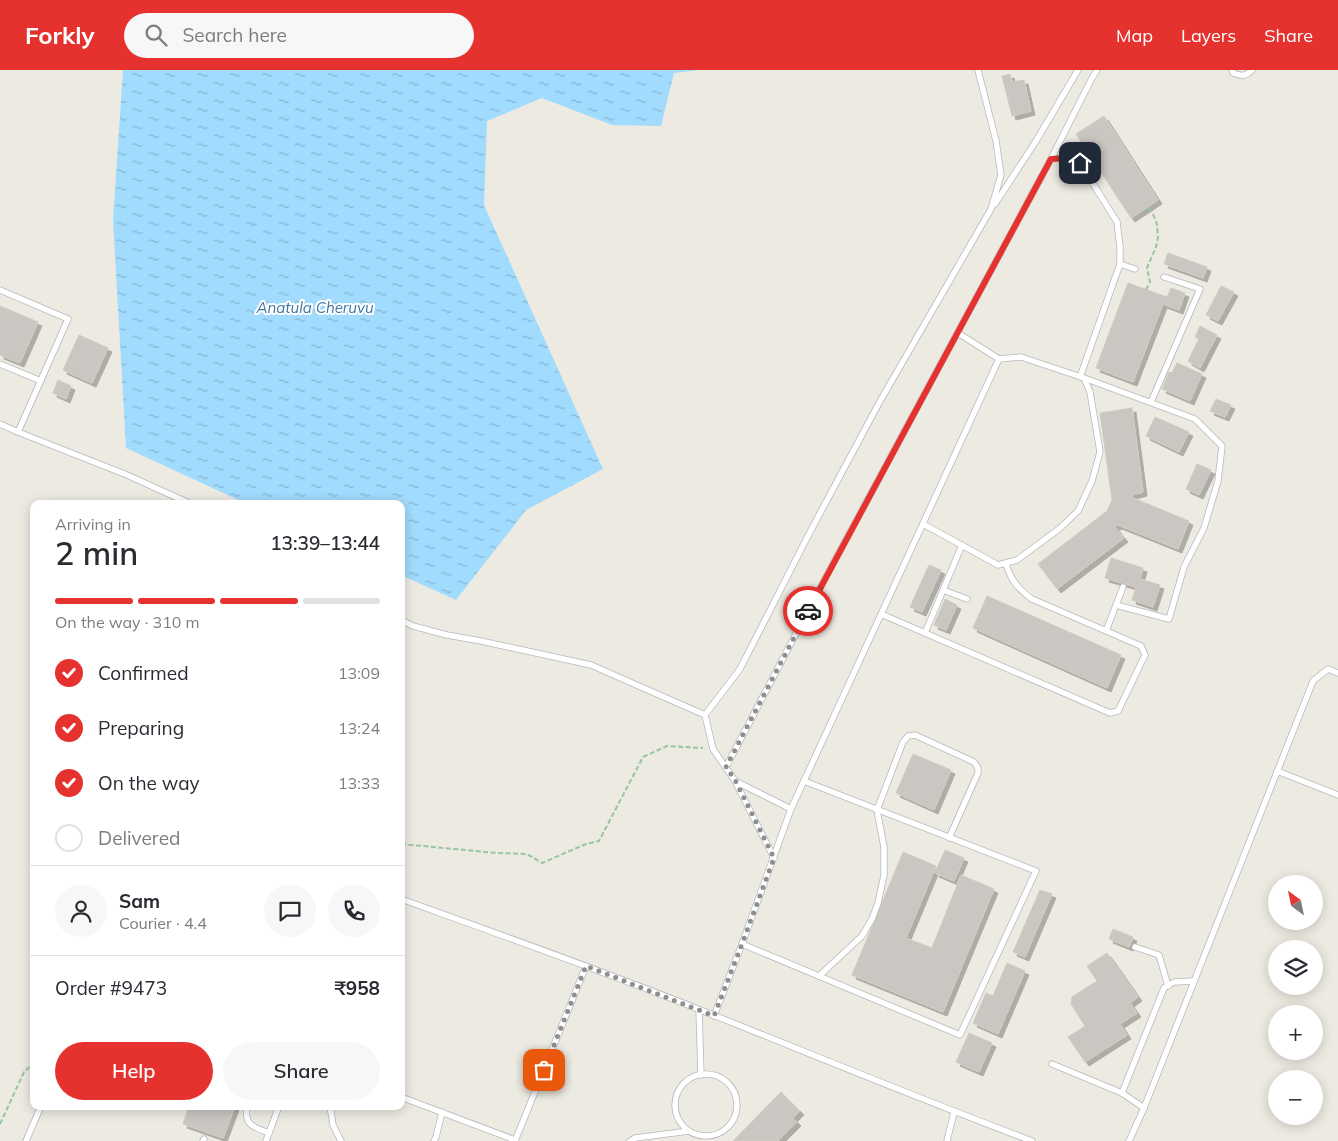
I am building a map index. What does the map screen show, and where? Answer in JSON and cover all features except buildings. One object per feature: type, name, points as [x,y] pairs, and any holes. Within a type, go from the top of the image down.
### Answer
[{"type":"lane","points":[[978,70],[996,141],[1002,175],[992,209]]},
{"type":"lane","points":[[705,715],[740,669],[879,403],[992,209],[1036,141],[1078,70]]},
{"type":"lane","points":[[726,767],[1097,70]]},
{"type":"lane","points":[[1232,70],[1233,73],[1240,76],[1248,74],[1252,70]]},
{"type":"lane","points":[[923,524],[998,565],[1006,564],[1017,560],[1060,529],[1078,511],[1092,481],[1100,452],[1090,392],[1082,377],[1120,264],[1120,247],[1116,222],[1080,163],[1067,158],[1051,159]]},
{"type":"lane","points":[[1120,264],[1135,268]]},
{"type":"lane","points":[[1151,402],[1200,289],[1164,277]]},
{"type":"lane","points":[[0,290],[68,319],[18,432]]},
{"type":"lane","points":[[958,333],[999,358],[1021,357],[1082,377],[1195,419],[1222,446],[1218,481],[1204,528],[1184,568],[1169,619],[1116,605]]},
{"type":"lane","points":[[714,1016],[791,809],[999,358]]},
{"type":"lane","points":[[0,364],[41,381]]},
{"type":"lane","points":[[0,424],[127,474],[182,500]]},
{"type":"lane","points":[[925,633],[962,545]]},
{"type":"lane","points":[[881,614],[1110,713],[1118,711],[1145,655],[1141,646],[1032,599],[1020,590],[1013,581],[1006,564]]},
{"type":"lane","points":[[1106,631],[1123,587]]},
{"type":"lane","points":[[943,590],[967,599]]},
{"type":"lane","points":[[405,622],[412,626],[447,635],[591,665],[705,715]]},
{"type":"lane","points":[[1129,1141],[1144,1108],[1313,681],[1328,669],[1338,673]]},
{"type":"lane","points":[[705,715],[713,749],[735,780],[774,858]]},
{"type":"lane","points":[[819,976],[862,936],[872,919],[878,903],[884,875],[884,847],[877,810],[903,742],[908,736],[915,735],[974,762],[978,768],[978,774],[949,838]]},
{"type":"lane","points":[[1277,771],[1338,795]]},
{"type":"lane","points":[[735,780],[791,809]]},
{"type":"lane","points":[[742,944],[960,1035],[1036,872],[804,781]]},
{"type":"lane","points":[[405,900],[586,966],[1032,1141]]},
{"type":"lane","points":[[1135,947],[1159,955],[1168,986]]},
{"type":"lane","points":[[405,1098],[515,1141],[586,966]]},
{"type":"lane","points":[[1122,1093],[1164,988],[1174,982],[1194,980]]},
{"type":"lane","points":[[699,1010],[701,1074]]},
{"type":"lane","points":[[1052,1064],[1122,1093],[1144,1108]]},
{"type":"lane","points":[[701,1074],[711,1074],[720,1077],[734,1091],[737,1100],[737,1110],[734,1119],[720,1133],[710,1136],[699,1135],[689,1131],[682,1124],[677,1114],[675,1104],[677,1094],[691,1078],[701,1074]]},
{"type":"lane","points":[[26,1141],[39,1110]]},
{"type":"lane","points":[[247,1110],[246,1118],[249,1123],[253,1127],[269,1133]]},
{"type":"lane","points":[[266,1141],[278,1110]]},
{"type":"lane","points":[[331,1110],[333,1125],[341,1141]]},
{"type":"lane","points":[[434,1141],[442,1112]]},
{"type":"lane","points":[[947,1141],[954,1112]]},
{"type":"lane","points":[[630,1141],[635,1138],[689,1131]]},
{"type":"path","points":[[1146,290],[1150,282],[1148,268],[1158,237],[1155,219],[1148,206]]},
{"type":"path","points":[[405,844],[528,854],[542,863],[586,844],[599,842],[643,757],[667,746],[713,749]]},
{"type":"path","points":[[0,1124],[24,1072],[30,1067]]},
{"type":"water","name":"Anatula Cheruvu","points":[[123,70],[699,70],[674,73],[661,126],[612,125],[542,98],[487,121],[484,205],[603,469],[526,510],[456,600],[405,577],[405,500],[238,500],[126,448],[113,220]]},
{"type":"way so far","points":[[544,1070],[586,966],[714,1016],[774,858],[735,780],[726,767],[808,611]]},
{"type":"route","points":[[808,611],[1051,159],[1067,158],[1080,163]]}]
